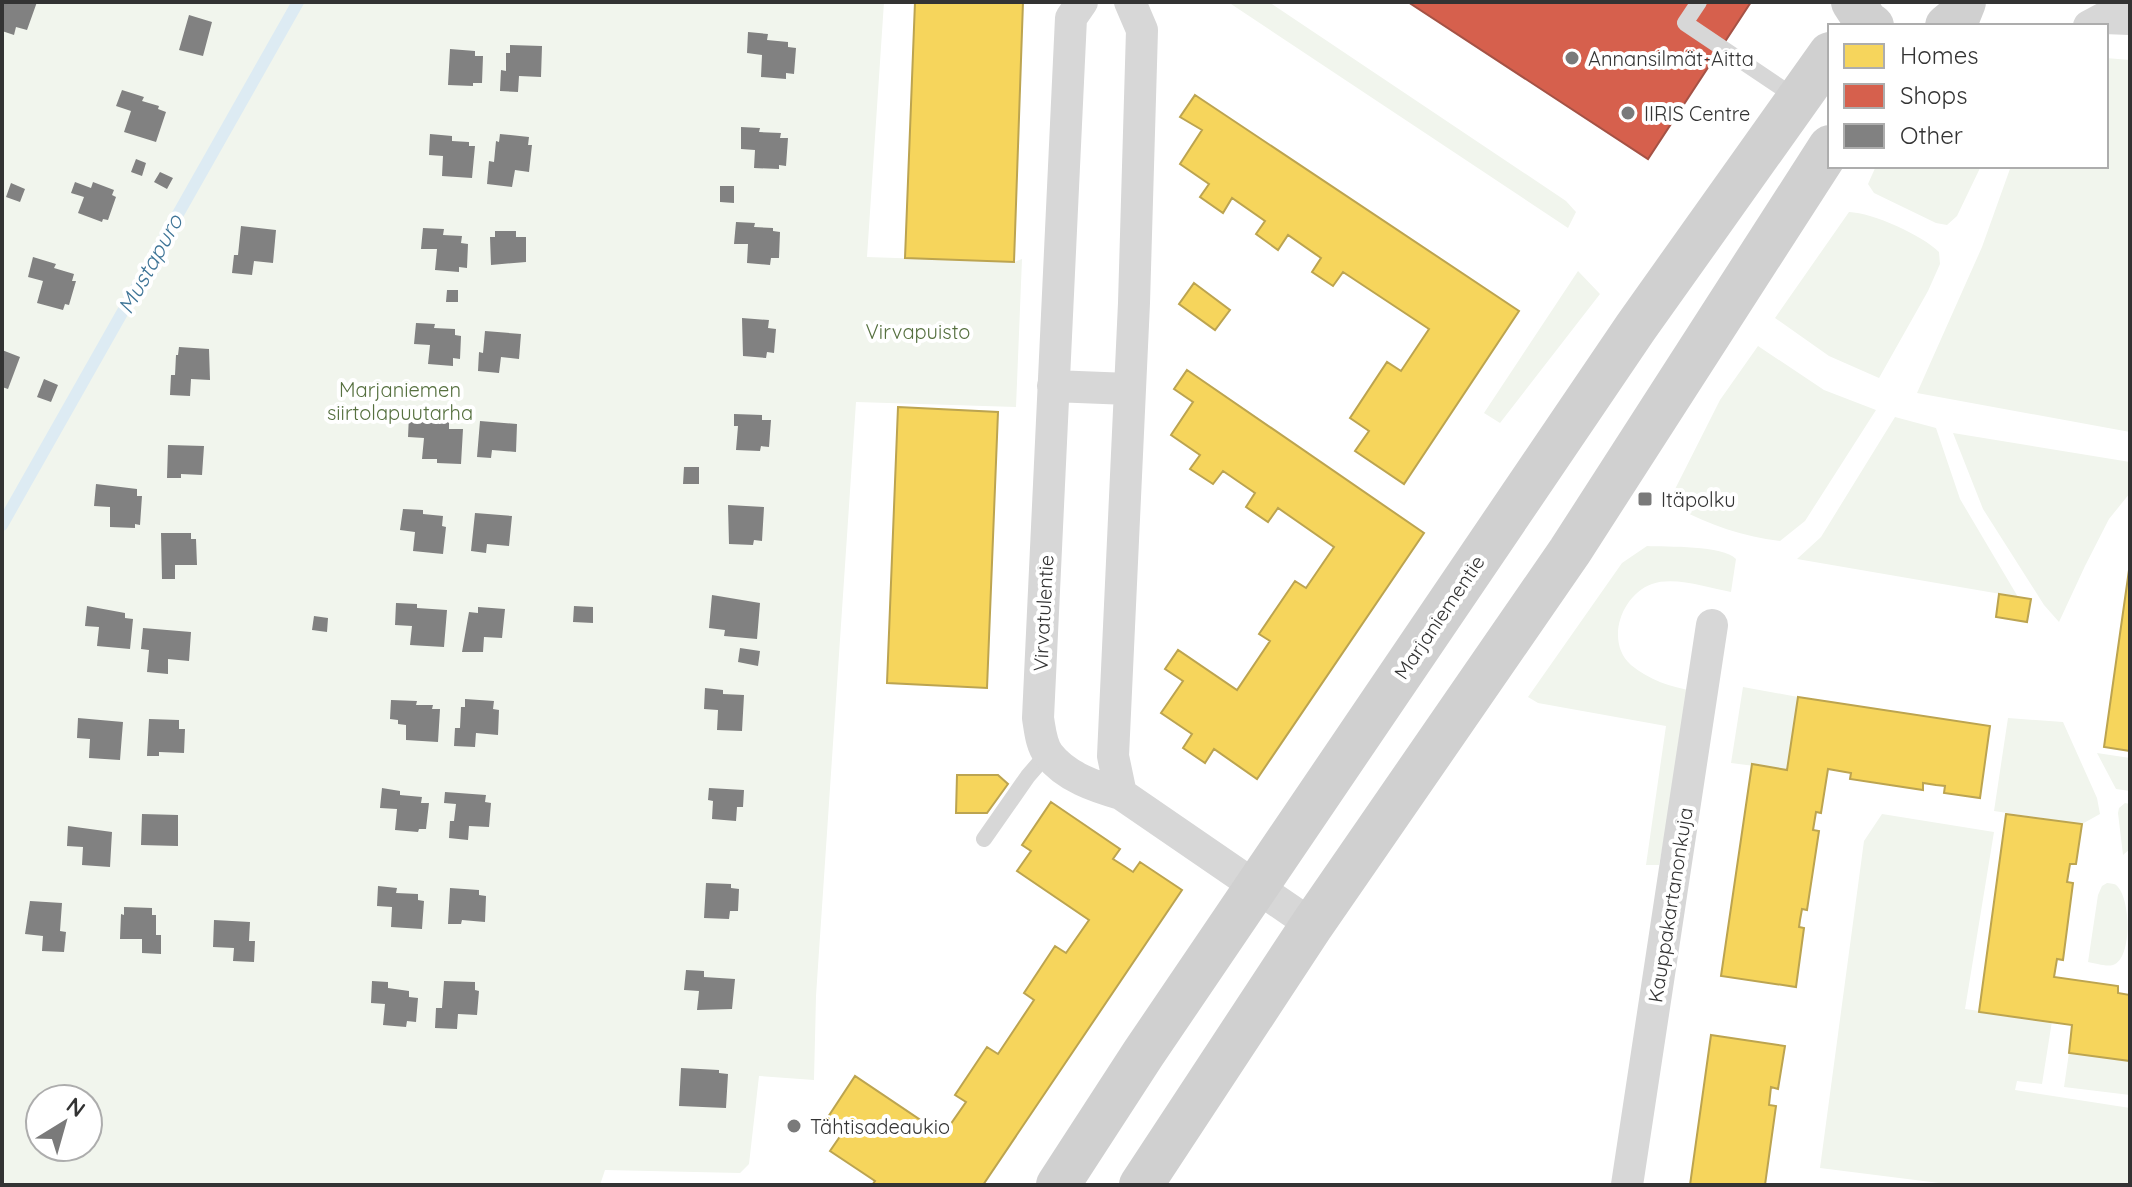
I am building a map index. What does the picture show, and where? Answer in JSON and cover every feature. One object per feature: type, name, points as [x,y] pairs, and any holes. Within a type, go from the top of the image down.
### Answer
[{"type":"main road","points":[[1846,24],[1853,2]]},
{"type":"main road","points":[[1853,2],[1869,24]]},
{"type":"main road","points":[[1949,24],[1958,17],[1964,2]]},
{"type":"main road","name":"Marjaniementie","points":[[1058,1185],[1636,327],[1828,57]]},
{"type":"main road","points":[[1141,1185],[1178,1124],[1312,925],[1570,551],[1828,150]]},
{"type":"street","name":"Virvatulentie","points":[[1047,754],[1038,718],[1053,386],[1071,18],[1082,2]]},
{"type":"street","points":[[1121,794],[1113,756],[1142,30],[1130,2]]},
{"type":"street","points":[[1053,386],[1129,389]]},
{"type":"street","name":"Kauppakartanonkuja","points":[[1627,1185],[1712,625]]},
{"type":"street","points":[[1047,754],[1089,785],[1121,794],[1312,925]]},
{"type":"lane","points":[[1699,2],[1685,23],[1798,99]]},
{"type":"lane","points":[[984,839],[1047,754]]},
{"type":"green space","name":"Marjaniemen siirtolapuutarha","points":[[2,2],[884,2],[867,257],[1014,262],[1022,259],[1016,407],[856,402],[816,996],[814,1080],[759,1076],[749,1164],[740,1173],[605,1170],[600,1185],[2,1185]]},
{"type":"green space","points":[[1228,2],[1269,2],[1566,201],[1576,212],[1568,228]]},
{"type":"green space","points":[[2108,58],[2130,60],[2130,432],[1917,393],[1982,247],[2010,168],[2108,168]]},
{"type":"green space","points":[[1875,168],[1980,168],[1957,216],[1947,225],[1936,223],[1874,193],[1868,184]]},
{"type":"green space","points":[[1849,212],[1897,226],[1939,252],[1940,264],[1928,291],[1879,378],[1829,356],[1775,318]]},
{"type":"green space","points":[[1578,271],[1600,294],[1500,423],[1484,413]]},
{"type":"green space","points":[[1758,346],[1824,390],[1876,410],[1805,521],[1780,541],[1722,528],[1668,503],[1720,400]]},
{"type":"green space","points":[[1895,417],[1936,428],[1960,499],[2018,597],[1797,559],[1821,537]]},
{"type":"green space","points":[[1953,433],[2130,462],[2130,493],[2109,519],[2059,622],[2044,605],[1983,509]]},
{"type":"green space","points":[[1647,546],[1707,549],[1729,554],[1736,559],[1731,592],[1681,582],[1652,584],[1632,598],[1620,620],[1619,644],[1631,665],[1660,682],[1693,691],[1659,865],[1646,865],[1666,726],[1538,703],[1528,697],[1622,563]]},
{"type":"green space","points":[[1743,687],[1798,697],[1787,770],[1731,763]]},
{"type":"green space","points":[[2008,718],[2063,722],[2097,798],[2100,814],[2082,824],[1994,811]]},
{"type":"green space","points":[[2097,753],[2130,758],[2130,791],[2116,789]]},
{"type":"green space","points":[[2125,803],[2130,804],[2130,849],[2123,855],[2118,813]]},
{"type":"green space","points":[[1882,814],[1994,832],[1965,1009],[2052,1021],[2042,1084],[2017,1081],[2015,1090],[2130,1108],[2130,1185],[1955,1185],[1820,1168],[1864,841]]},
{"type":"green space","points":[[2107,883],[2115,884],[2122,894],[2128,929],[2124,952],[2113,965],[2088,962],[2098,895]]},
{"type":"green space","points":[[2069,1053],[2130,1061],[2130,1095],[2064,1087]]},
{"type":"building: Homes","points":[[915,2],[1023,2],[1014,262],[905,258]]},
{"type":"building: Homes","points":[[1195,95],[1519,311],[1404,484],[1355,451],[1369,431],[1350,418],[1387,362],[1401,371],[1429,329],[1343,272],[1333,286],[1312,272],[1321,258],[1288,235],[1278,250],[1256,234],[1265,221],[1232,198],[1223,213],[1200,197],[1209,184],[1180,164],[1202,130],[1180,117]]},
{"type":"building: Homes","points":[[1194,283],[1230,310],[1215,330],[1179,304]]},
{"type":"building: Homes","points":[[1187,370],[1424,533],[1257,779],[1214,749],[1205,763],[1183,748],[1192,734],[1161,713],[1183,681],[1165,669],[1178,650],[1237,690],[1270,641],[1259,634],[1295,581],[1306,588],[1334,547],[1278,508],[1268,522],[1246,507],[1255,493],[1223,471],[1213,484],[1190,469],[1200,455],[1171,435],[1193,402],[1174,389]]},
{"type":"building: Homes","points":[[898,407],[998,412],[987,688],[887,683]]},
{"type":"building: Homes","points":[[2130,563],[2130,751],[2104,747]]},
{"type":"building: Homes","points":[[1999,594],[2031,599],[2027,622],[1996,617]]},
{"type":"building: Homes","points":[[1798,697],[1990,726],[1980,798],[1944,793],[1945,786],[1923,783],[1923,790],[1850,779],[1851,773],[1828,769],[1821,813],[1816,812],[1813,830],[1819,831],[1807,910],[1802,909],[1800,920],[1799,927],[1804,928],[1796,987],[1721,976],[1752,764],[1787,770]]},
{"type":"building: Homes","points":[[957,775],[998,775],[1008,784],[987,813],[956,813]]},
{"type":"building: Homes","points":[[1051,802],[1120,849],[1113,859],[1133,872],[1140,862],[1182,890],[983,1185],[872,1185],[875,1181],[830,1151],[843,1132],[826,1120],[855,1076],[943,1135],[966,1102],[955,1095],[987,1047],[998,1054],[1034,1000],[1024,993],[1055,946],[1066,953],[1089,920],[1017,871],[1031,851],[1022,845]]},
{"type":"building: Homes","points":[[2006,814],[2082,824],[2076,864],[2070,864],[2067,882],[2073,883],[2063,960],[2057,959],[2054,977],[2118,986],[2118,993],[2130,995],[2130,1061],[2069,1053],[2072,1025],[1979,1012]]},
{"type":"building: Homes","points":[[1711,1035],[1785,1046],[1778,1089],[1771,1087],[1769,1105],[1776,1106],[1765,1185],[1690,1185]]},
{"type":"building: Shops","name":"IIRIS Centre","points":[[1408,2],[1751,2],[1648,159]]},
{"type":"building: Other","points":[[2,2],[37,2],[27,30],[16,27],[14,35],[2,31]]},
{"type":"building: Other","points":[[189,15],[212,22],[203,56],[179,50]]},
{"type":"building: Other","points":[[748,32],[768,34],[767,40],[788,42],[788,47],[796,48],[794,74],[786,73],[786,79],[761,77],[762,55],[747,53]]},
{"type":"building: Other","points":[[510,45],[542,46],[541,77],[519,76],[518,92],[500,91],[501,70],[506,71],[506,53],[510,53]]},
{"type":"building: Other","points":[[450,49],[475,51],[475,56],[483,56],[482,83],[473,83],[473,86],[448,85]]},
{"type":"building: Other","points":[[122,90],[144,97],[142,101],[159,106],[158,109],[166,112],[156,142],[124,132],[131,111],[116,106]]},
{"type":"building: Other","points":[[741,127],[760,128],[759,132],[781,133],[780,138],[788,138],[786,166],[779,165],[779,169],[754,168],[755,150],[741,149]]},
{"type":"building: Other","points":[[430,134],[452,136],[452,141],[469,142],[469,146],[475,146],[472,178],[442,176],[443,156],[429,155]]},
{"type":"building: Other","points":[[500,134],[529,137],[528,145],[532,145],[529,172],[515,170],[512,187],[487,184],[489,161],[494,162],[496,141],[499,142]]},
{"type":"building: Other","points":[[136,159],[146,163],[142,176],[131,172]]},
{"type":"building: Other","points":[[160,172],[173,178],[167,189],[154,182]]},
{"type":"building: Other","points":[[75,182],[91,188],[93,182],[114,190],[112,195],[116,197],[108,220],[103,219],[102,222],[78,213],[84,197],[71,193]]},
{"type":"building: Other","points":[[11,183],[25,189],[20,202],[6,197]]},
{"type":"building: Other","points":[[720,186],[734,186],[734,203],[720,202]]},
{"type":"building: Other","points":[[736,222],[755,223],[754,227],[773,228],[773,231],[780,232],[779,258],[771,258],[770,265],[747,263],[748,244],[734,244]]},
{"type":"building: Other","points":[[241,226],[276,230],[273,263],[254,261],[252,275],[232,273],[234,255],[238,255]]},
{"type":"building: Other","points":[[423,228],[444,229],[443,235],[462,236],[461,243],[468,244],[467,268],[459,267],[459,272],[435,270],[437,249],[421,249]]},
{"type":"building: Other","points":[[495,231],[516,231],[516,237],[526,237],[526,262],[491,265],[490,237],[495,237]]},
{"type":"building: Other","points":[[33,257],[74,274],[72,281],[76,281],[69,305],[65,304],[63,310],[37,303],[43,281],[28,277]]},
{"type":"building: Other","points":[[447,290],[458,290],[458,302],[446,302]]},
{"type":"building: Other","points":[[742,318],[769,320],[768,328],[776,329],[774,353],[767,352],[766,358],[743,356]]},
{"type":"building: Other","points":[[416,323],[455,329],[455,335],[461,336],[460,359],[453,358],[453,366],[428,364],[430,345],[414,344]]},
{"type":"building: Other","points":[[485,331],[521,334],[519,359],[501,357],[499,373],[478,371]]},
{"type":"building: Other","points":[[179,347],[209,349],[210,380],[191,379],[190,396],[170,395],[171,375],[175,375]]},
{"type":"building: Other","points":[[2,350],[20,357],[8,389],[2,387]]},
{"type":"building: Other","points":[[44,379],[58,385],[51,402],[37,397]]},
{"type":"building: Other","points":[[734,414],[762,415],[762,420],[771,420],[769,447],[761,446],[760,451],[736,450],[738,426],[734,426]]},
{"type":"building: Other","points":[[409,415],[449,422],[449,429],[463,429],[461,464],[422,459],[424,438],[408,437]]},
{"type":"building: Other","points":[[480,421],[517,424],[516,452],[492,450],[491,458],[477,457]]},
{"type":"building: Other","points":[[168,445],[204,446],[202,475],[181,474],[181,478],[167,478]]},
{"type":"building: Other","points":[[684,467],[699,467],[699,484],[683,484]]},
{"type":"building: Other","points":[[96,484],[137,489],[137,496],[142,496],[140,525],[135,524],[135,528],[110,527],[110,507],[94,506]]},
{"type":"building: Other","points":[[728,505],[764,507],[762,541],[754,540],[753,545],[729,544]]},
{"type":"building: Other","points":[[403,509],[423,510],[423,514],[443,516],[442,526],[446,527],[443,554],[413,551],[415,532],[400,530]]},
{"type":"building: Other","points":[[475,513],[512,516],[509,546],[487,544],[486,553],[471,551]]},
{"type":"building: Other","points":[[161,533],[191,533],[191,539],[196,539],[197,565],[175,565],[175,579],[162,579]]},
{"type":"building: Other","points":[[712,595],[760,603],[757,639],[724,636],[725,630],[709,628]]},
{"type":"building: Other","points":[[396,603],[447,610],[444,647],[410,645],[412,626],[395,625]]},
{"type":"building: Other","points":[[87,606],[125,613],[125,618],[133,619],[130,649],[97,646],[99,627],[85,626]]},
{"type":"building: Other","points":[[574,606],[593,607],[593,623],[573,622]]},
{"type":"building: Other","points":[[478,607],[505,609],[502,638],[484,637],[483,652],[462,652],[469,612],[478,613]]},
{"type":"building: Other","points":[[314,616],[328,618],[327,632],[312,630]]},
{"type":"building: Other","points":[[143,628],[191,632],[189,661],[168,659],[168,674],[147,672],[149,650],[141,649]]},
{"type":"building: Other","points":[[740,648],[760,651],[758,666],[738,662]]},
{"type":"building: Other","points":[[705,688],[723,690],[723,694],[744,695],[742,731],[717,730],[718,710],[704,709]]},
{"type":"building: Other","points":[[465,699],[494,701],[493,709],[499,710],[498,735],[476,733],[475,747],[454,746],[455,728],[460,728],[461,707],[465,707]]},
{"type":"building: Other","points":[[391,700],[417,701],[416,705],[433,705],[432,709],[440,709],[438,742],[406,740],[406,725],[390,719]]},
{"type":"building: Other","points":[[78,718],[123,722],[120,760],[89,758],[90,739],[77,738]]},
{"type":"building: Other","points":[[149,719],[179,720],[179,729],[185,729],[184,753],[159,752],[159,756],[147,756]]},
{"type":"building: Other","points":[[382,788],[400,791],[400,795],[422,797],[421,803],[429,803],[426,829],[419,829],[418,832],[395,830],[397,809],[380,808]]},
{"type":"building: Other","points":[[709,788],[744,790],[743,807],[737,807],[736,821],[712,819],[713,801],[708,800]]},
{"type":"building: Other","points":[[445,792],[486,795],[485,802],[491,803],[489,827],[469,826],[468,840],[449,838],[450,821],[454,821],[456,804],[444,803]]},
{"type":"building: Other","points":[[142,814],[178,815],[178,846],[141,845]]},
{"type":"building: Other","points":[[68,826],[112,832],[110,867],[82,865],[83,847],[67,846]]},
{"type":"building: Other","points":[[706,883],[731,884],[731,888],[739,889],[738,911],[730,911],[729,919],[704,918]]},
{"type":"building: Other","points":[[378,886],[397,888],[396,893],[418,894],[418,900],[424,901],[422,929],[391,927],[392,907],[377,906]]},
{"type":"building: Other","points":[[450,888],[479,890],[479,895],[486,896],[485,922],[462,920],[461,924],[448,924]]},
{"type":"building: Other","points":[[30,901],[62,903],[60,931],[66,932],[64,952],[42,951],[43,936],[25,934]]},
{"type":"building: Other","points":[[124,907],[152,908],[152,915],[156,915],[156,935],[161,935],[161,954],[142,953],[142,939],[120,939]]},
{"type":"building: Other","points":[[214,920],[250,922],[249,941],[255,941],[254,962],[233,961],[234,948],[213,947]]},
{"type":"building: Other","points":[[686,970],[704,971],[704,977],[735,979],[732,1009],[697,1010],[699,991],[684,990]]},
{"type":"building: Other","points":[[372,981],[388,982],[388,988],[409,991],[409,997],[418,998],[416,1022],[407,1021],[406,1027],[383,1025],[385,1004],[371,1003]]},
{"type":"building: Other","points":[[444,981],[475,982],[475,990],[479,991],[477,1015],[458,1014],[457,1029],[435,1028],[436,1008],[442,1008]]},
{"type":"building: Other","points":[[681,1068],[719,1070],[719,1073],[728,1074],[726,1108],[679,1106]]},
{"type":"waterway","name":"Mustapuro","points":[[2,525],[298,2]]},
{"type":"place","name":"Annansilmät-Aitta","points":[[1572,58]]},
{"type":"place","name":"IIRIS Centre","points":[[1628,113]]},
{"type":"place","name":"Itäpolku","points":[[1645,499]]},
{"type":"place","name":"Tähtisadeaukio","points":[[794,1126]]},
{"type":"park label","name":"Virvapuisto","points":[[918,331]]}]
